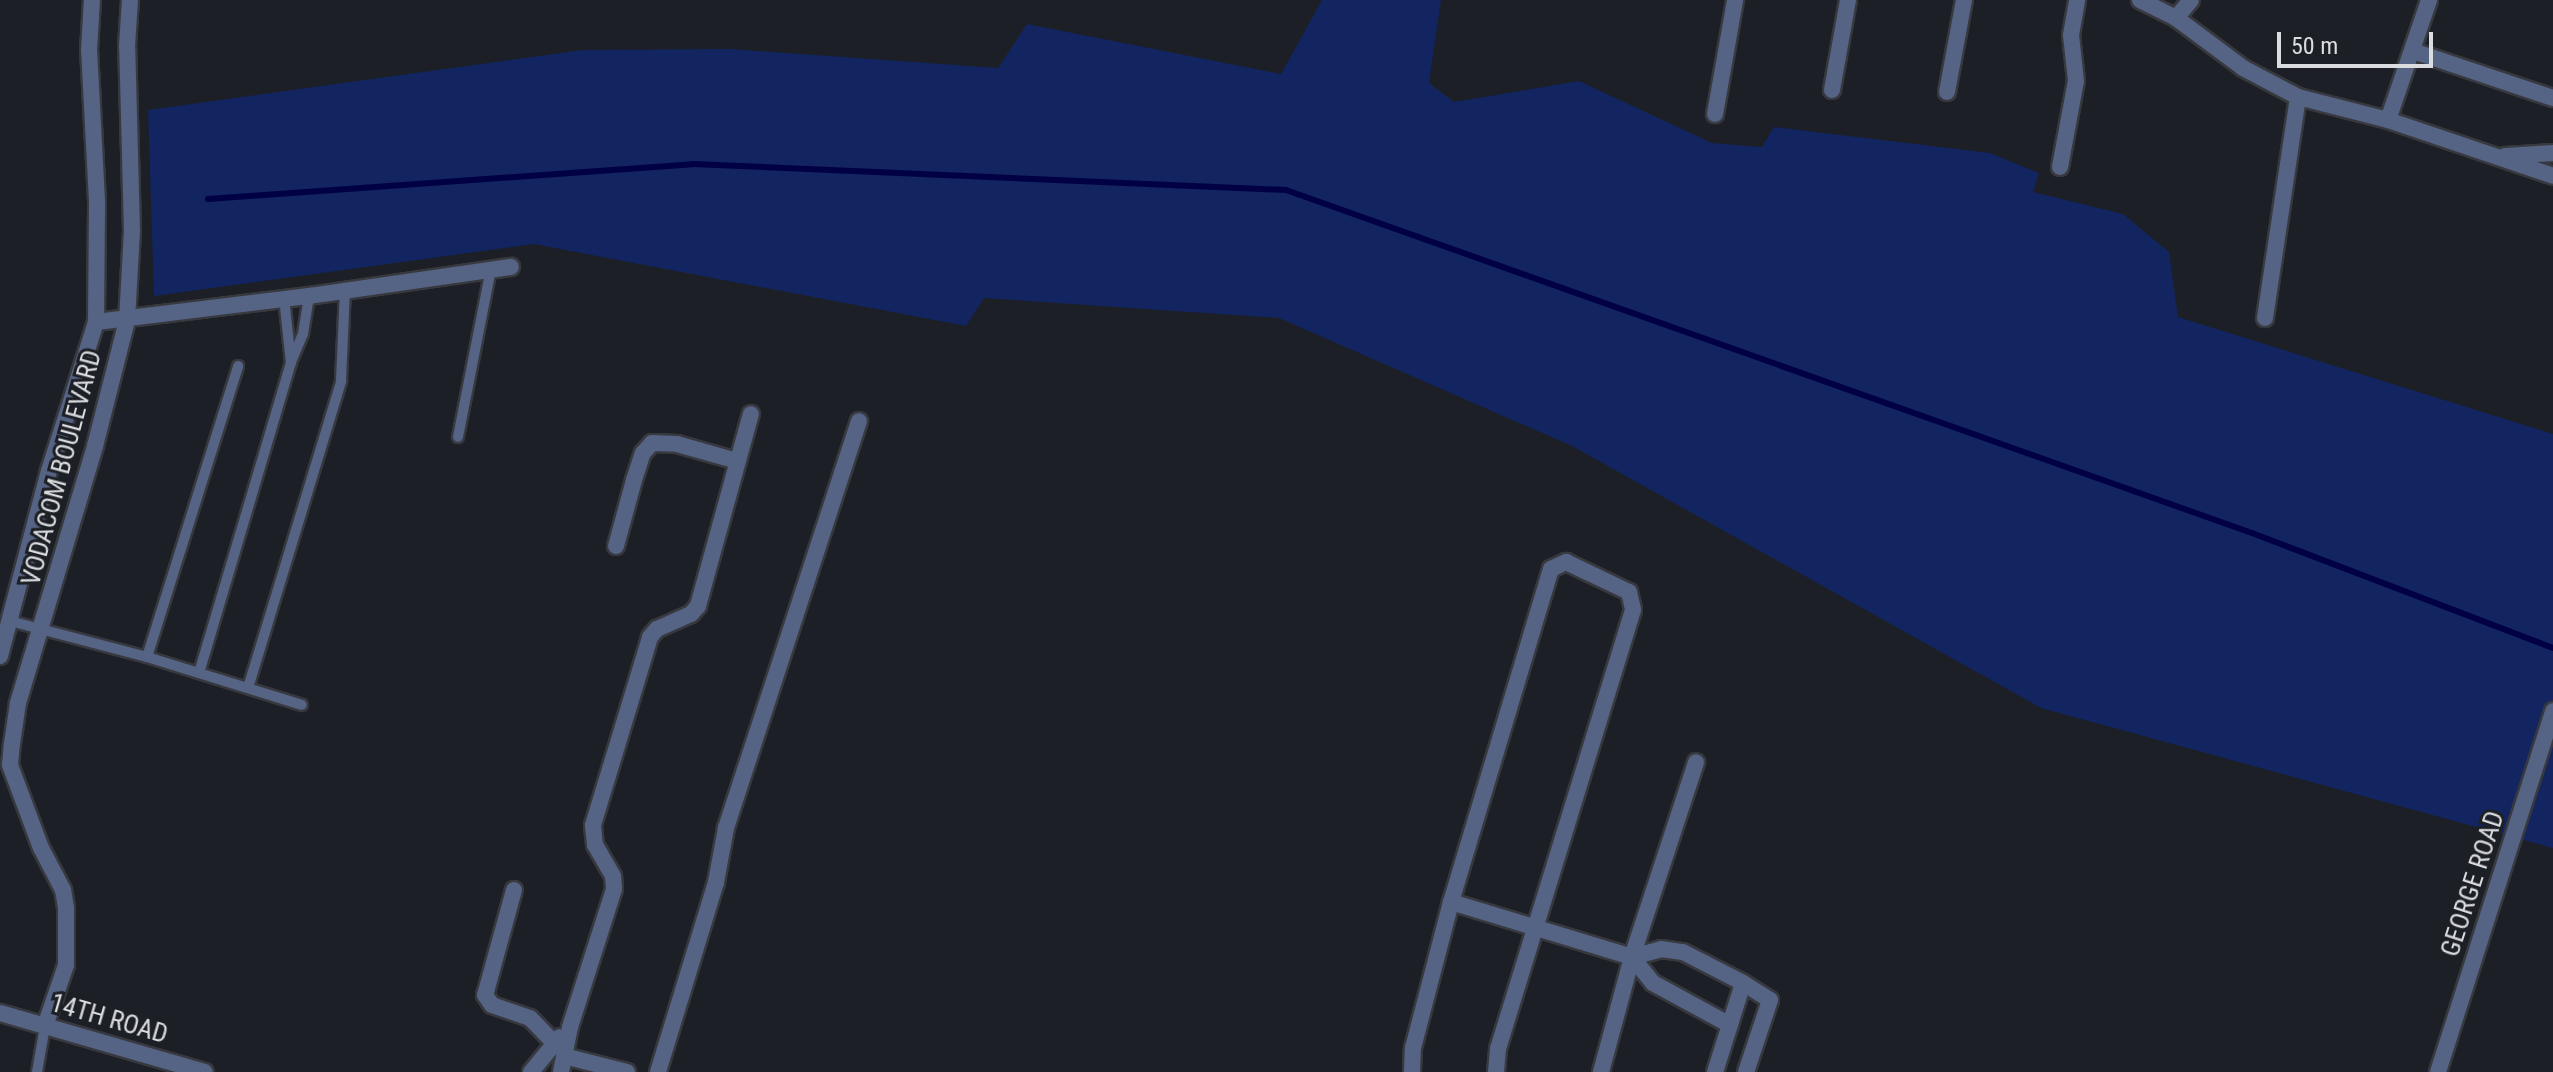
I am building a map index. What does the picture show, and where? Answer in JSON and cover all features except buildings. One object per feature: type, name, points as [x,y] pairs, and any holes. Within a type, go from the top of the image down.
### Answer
[{"type":"street","name":"VODACOM BOULEVARD","points":[[0,656],[49,471],[96,322],[97,201],[89,50],[92,0]]},
{"type":"street","name":"VODACOM BOULEVARD","points":[[45,1026],[66,965],[66,908],[63,890],[41,848],[10,765],[18,703],[42,630],[127,320],[132,231],[127,46],[130,0]]},
{"type":"street","points":[[1715,114],[1735,0]]},
{"type":"street","points":[[1832,90],[1848,0]]},
{"type":"street","points":[[1947,92],[1964,0]]},
{"type":"street","points":[[2060,167],[2075,90],[2071,35],[2077,0]]},
{"type":"street","points":[[2140,0],[2176,18],[2243,68],[2298,97],[2388,120],[2553,176]]},
{"type":"street","points":[[2176,18],[2191,0]]},
{"type":"street","points":[[2388,120],[2429,0]]},
{"type":"street","points":[[2413,51],[2553,98]]},
{"type":"street","points":[[2265,318],[2298,97]]},
{"type":"street","points":[[2500,156],[2553,153]]},
{"type":"street","points":[[96,322],[511,267]]},
{"type":"street","points":[[531,1072],[560,1057],[614,889],[613,876],[595,845],[593,825],[650,637],[657,629],[691,614],[698,606],[751,414]]},
{"type":"street","points":[[658,1072],[716,882],[726,828],[859,421]]},
{"type":"street","points":[[616,546],[643,453],[652,443],[677,444],[737,461]]},
{"type":"street","points":[[1412,1072],[1413,1048],[1451,902],[1551,569],[1566,562],[1629,592],[1634,601],[1498,1049],[1496,1072]]},
{"type":"street","name":"GEORGE ROAD","points":[[2438,1072],[2553,711]]},
{"type":"street","points":[[1601,1072],[1632,957],[1696,762]]},
{"type":"street","points":[[514,890],[485,995],[492,1005],[530,1018],[560,1057],[627,1072]]},
{"type":"street","points":[[1451,902],[1632,957],[1661,949],[1683,952],[1743,983],[1770,1000],[1746,1072]]},
{"type":"street","points":[[1632,957],[1653,983],[1730,1025]]},
{"type":"street","points":[[1715,1072],[1743,983]]},
{"type":"street","name":"14TH ROAD","points":[[0,1013],[205,1072]]},
{"type":"lane","points":[[458,437],[491,269]]},
{"type":"lane","points":[[248,688],[338,397],[344,366],[345,291]]},
{"type":"lane","points":[[199,673],[291,363],[303,334],[309,296]]},
{"type":"lane","points":[[284,298],[291,363]]},
{"type":"lane","points":[[147,657],[238,366]]},
{"type":"lane","points":[[10,621],[147,657],[302,705]]},
{"type":"lane","points":[[37,1072],[45,1026]]},
{"type":"shaded area","points":[[1322,0],[1441,0],[1429,83],[1454,102],[1579,81],[1712,143],[1762,147],[1774,127],[1990,153],[2039,173],[2033,192],[2123,214],[2169,252],[2178,317],[2553,434],[2553,848],[2041,708],[1572,446],[1279,318],[984,298],[966,326],[534,244],[154,296],[148,110],[582,50],[729,49],[998,68],[1027,24],[1281,74]]},
{"type":"waterway","points":[[208,199],[693,164],[1286,190],[2252,533],[2553,648]]}]
